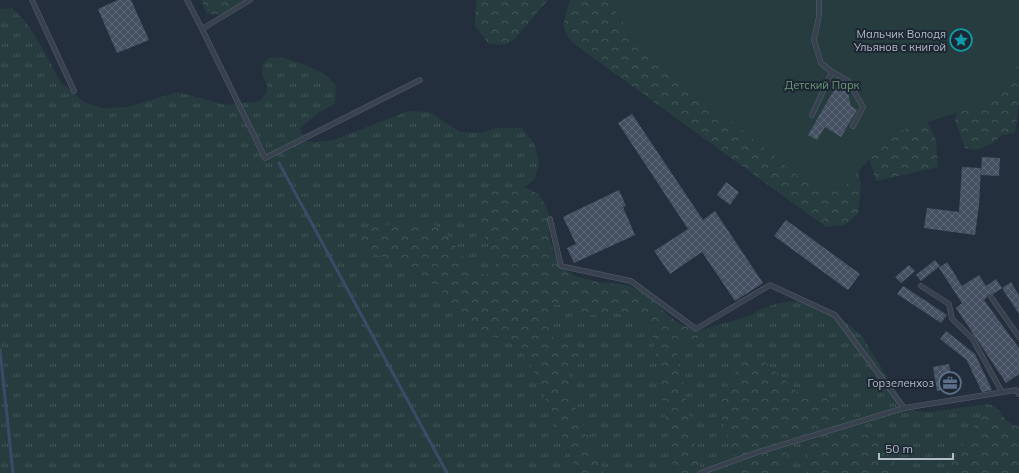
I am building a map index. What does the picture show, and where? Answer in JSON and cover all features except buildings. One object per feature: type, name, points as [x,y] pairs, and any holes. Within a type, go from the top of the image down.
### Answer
[{"type":"lane","points":[[32,0],[74,91]]},
{"type":"lane","points":[[187,0],[265,158],[420,80]]},
{"type":"lane","points":[[202,29],[250,0]]},
{"type":"lane","points":[[819,0],[819,16],[814,40],[821,63],[832,72],[848,81],[863,107],[853,126]]},
{"type":"lane","points":[[812,115],[832,72]]},
{"type":"lane","points":[[550,219],[561,266],[631,281],[696,329],[770,285],[835,315],[904,408]]},
{"type":"lane","points":[[922,286],[949,304],[952,319],[972,338],[1002,392]]},
{"type":"lane","points":[[991,297],[1019,337]]},
{"type":"lane","points":[[700,473],[758,452],[904,408],[1016,390],[1019,394]]},
{"type":"green space","points":[[201,0],[247,0],[228,12],[207,14]]},
{"type":"green space","points":[[476,0],[548,0],[515,39],[504,45],[489,44],[475,26]]},
{"type":"green space","points":[[570,0],[651,0],[856,157],[861,187],[858,214],[845,225],[826,227],[573,43],[568,37],[564,27]]},
{"type":"green space","name":"Детский Парк","points":[[611,0],[1019,0],[1019,62],[1000,95],[993,101],[897,132],[886,141],[848,183],[832,190],[823,191],[809,185],[648,52],[618,16]]},
{"type":"green space","points":[[12,8],[24,20],[38,40],[61,83],[84,102],[102,108],[127,107],[178,92],[226,105],[260,101],[267,92],[267,86],[262,74],[263,63],[269,58],[281,57],[303,64],[323,73],[336,85],[335,103],[317,114],[300,128],[304,141],[316,142],[334,140],[408,111],[429,112],[460,132],[480,133],[496,128],[522,128],[535,145],[539,163],[535,179],[525,187],[509,190],[479,221],[496,264],[491,274],[478,274],[465,260],[451,239],[397,261],[412,268],[440,290],[471,326],[494,337],[518,344],[529,361],[578,473],[0,473],[0,9]]},
{"type":"green space","points":[[1019,16],[1019,103],[1015,133],[1002,135],[993,143],[976,150],[965,148],[955,120],[962,93]]},
{"type":"green space","points":[[918,101],[936,140],[938,167],[876,181],[863,137]]},
{"type":"green space","points":[[525,187],[538,194],[545,204],[549,214],[549,233],[559,266],[575,276],[598,282],[627,285],[639,290],[650,297],[670,317],[682,325],[698,331],[699,337],[695,341],[681,346],[677,355],[701,473],[674,473],[651,326],[641,317],[616,313],[583,315],[574,313],[568,308],[558,304],[551,306],[548,318],[551,336],[571,345],[584,348],[585,356],[575,364],[569,373],[573,401],[604,473],[578,473],[529,361],[518,344],[494,337],[471,326],[440,290],[413,268],[397,261],[360,250],[355,237],[366,229],[391,224],[417,222],[435,225],[451,239],[465,260],[478,274],[491,274],[496,264],[479,221],[481,202],[491,191]]},
{"type":"green space","points":[[797,301],[816,306],[836,314],[862,336],[903,403],[916,411],[929,412],[988,404],[999,410],[989,412],[946,473],[899,473],[887,442],[847,426],[841,408],[825,396],[798,392],[758,356],[744,358],[719,403],[720,416],[741,473],[701,473],[677,355],[681,346],[695,341],[699,337],[698,331],[749,316],[764,308],[779,303]]},
{"type":"green space","points":[[558,304],[568,308],[574,313],[583,315],[616,313],[641,317],[651,326],[674,473],[604,473],[573,401],[569,373],[575,364],[585,356],[584,349],[551,336],[548,318],[551,306]]},
{"type":"green space","points":[[758,356],[798,392],[825,396],[841,408],[848,426],[887,442],[899,473],[807,473],[809,448],[799,439],[788,446],[782,473],[741,473],[723,426],[719,408],[725,390],[744,358]]},
{"type":"green space","points":[[999,410],[1005,419],[1012,425],[1019,426],[1019,473],[946,473],[978,420],[989,412]]},
{"type":"green space","points":[[799,438],[809,448],[807,473],[782,473],[788,446]]},
{"type":"waterway","points":[[279,163],[447,473]]},
{"type":"waterway","points":[[0,350],[13,473]]},
{"type":"place","name":"Мальчик Володя Ульянов с книгой","points":[[961,40]]},
{"type":"place","name":"Горзеленхоз","points":[[950,383]]}]
